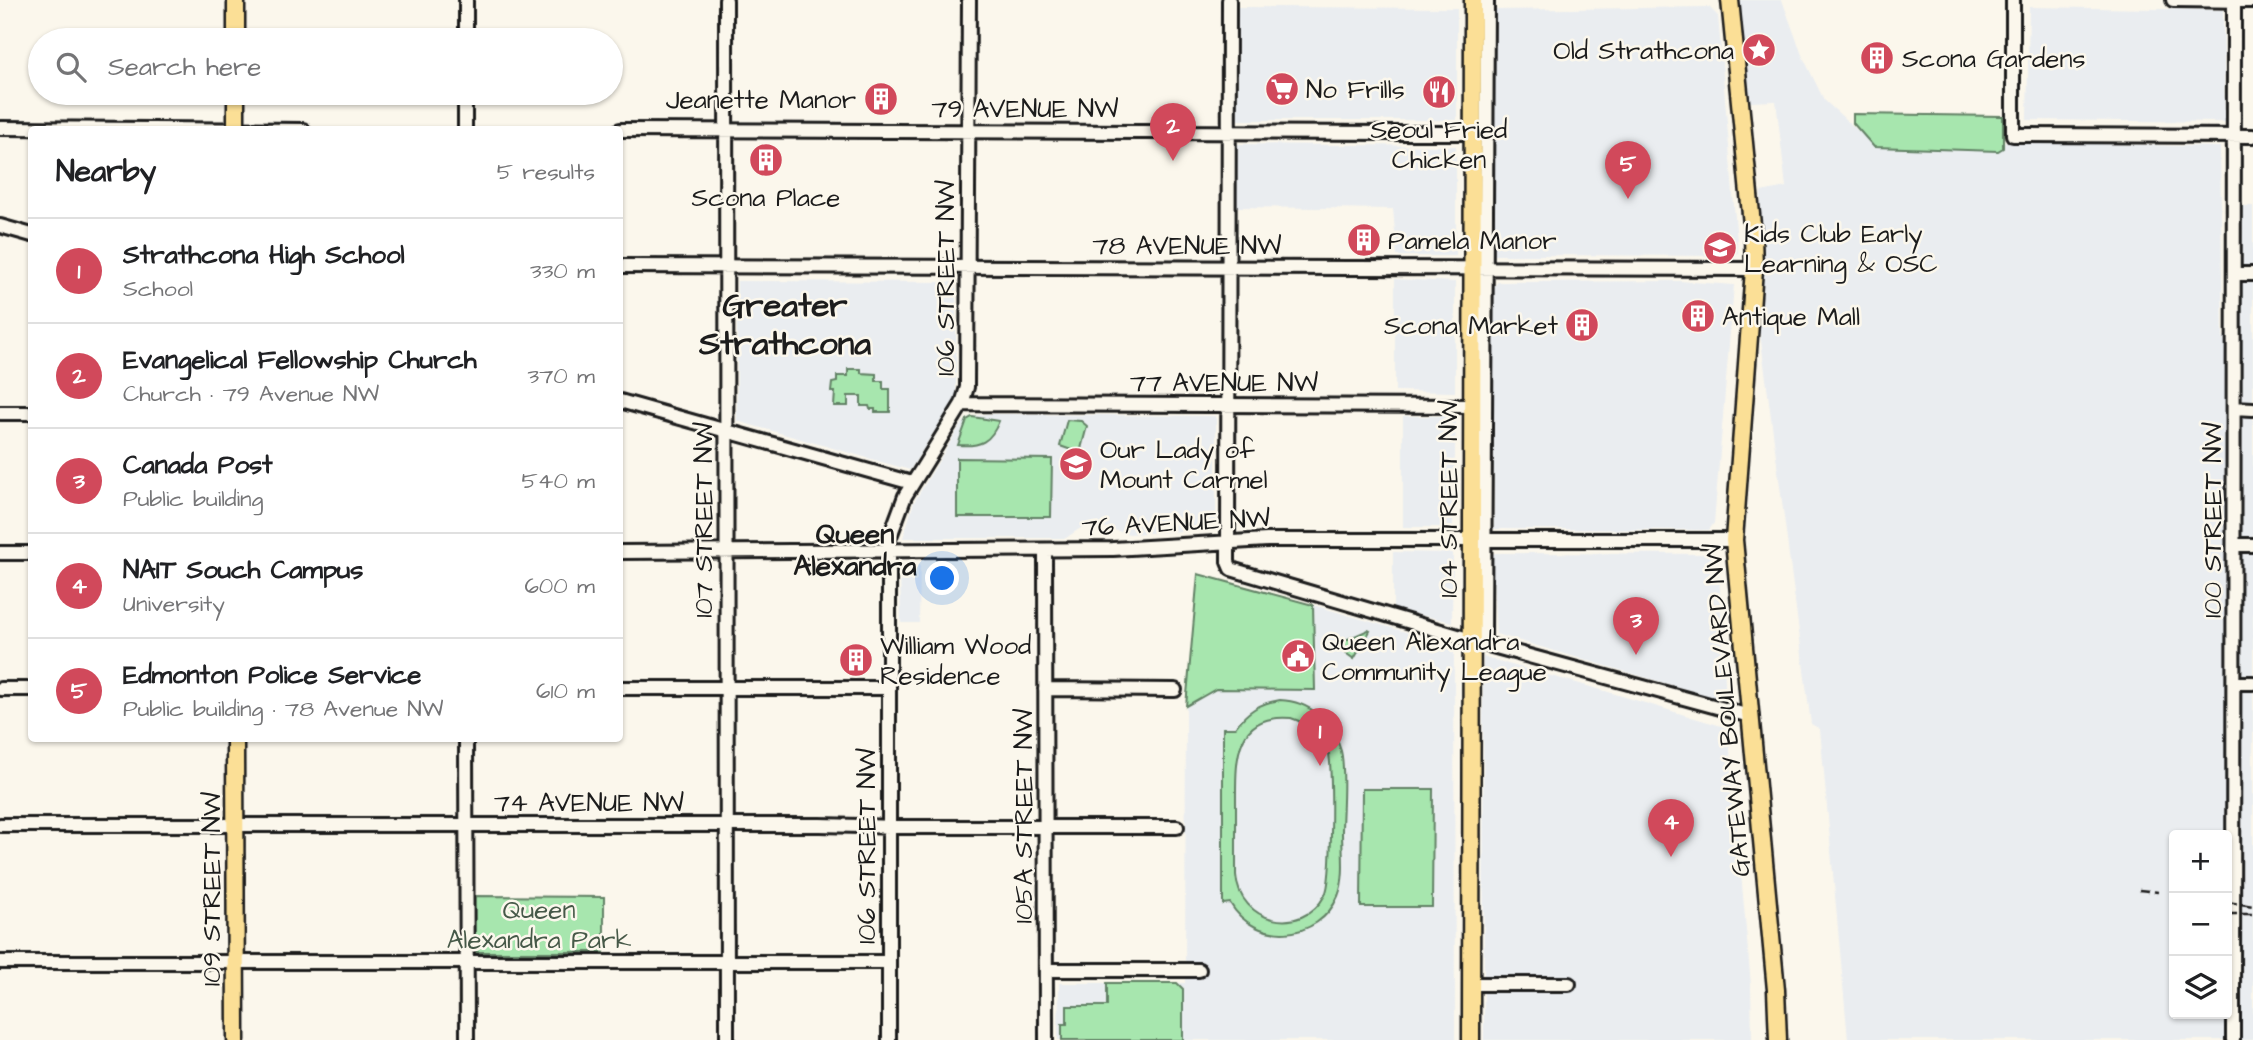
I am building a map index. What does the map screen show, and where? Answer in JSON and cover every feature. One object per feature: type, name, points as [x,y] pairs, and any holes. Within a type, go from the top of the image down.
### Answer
[{"type":"main road","points":[[236,0],[236,28]]},
{"type":"main road","name":"104 STREET NW","points":[[1471,1040],[1480,406],[1479,131],[1473,0]]},
{"type":"main road","name":"GATEWAY BOULEVARD NW","points":[[1730,0],[1754,269],[1734,540],[1776,990],[1778,1040]]},
{"type":"main road","points":[[236,105],[236,126]]},
{"type":"main road","name":"109 STREET NW","points":[[235,742],[236,1040]]},
{"type":"street","points":[[466,0],[466,28]]},
{"type":"street","name":"107 STREET NW","points":[[726,0],[727,1040]]},
{"type":"street","name":"106 STREET NW","points":[[889,1040],[888,550],[901,504],[962,404],[968,380],[969,0]]},
{"type":"street","points":[[1230,0],[1228,562],[1235,572],[1750,716]]},
{"type":"street","name":"104 STREET NW","points":[[1479,131],[1487,0]]},
{"type":"street","points":[[2013,0],[2012,135],[2253,136]]},
{"type":"street","points":[[2173,0],[2253,1]]},
{"type":"street","name":"100 STREET NW","points":[[2233,1040],[2234,0]]},
{"type":"street","points":[[466,105],[466,126]]},
{"type":"street","points":[[0,128],[28,128]]},
{"type":"street","name":"79 AVENUE NW","points":[[623,130],[1479,131]]},
{"type":"street","points":[[0,226],[28,234]]},
{"type":"street","name":"78 AVENUE NW","points":[[623,266],[1754,269]]},
{"type":"street","points":[[2234,274],[2253,274]]},
{"type":"street","points":[[623,402],[912,483]]},
{"type":"street","name":"77 AVENUE NW","points":[[962,404],[1480,406]]},
{"type":"street","points":[[2234,408],[2253,409]]},
{"type":"street","points":[[0,413],[28,413]]},
{"type":"street","name":"76 AVENUE NW","points":[[623,552],[1113,549],[1228,541],[1734,540]]},
{"type":"street","points":[[2234,545],[2253,545]]},
{"type":"street","name":"105A STREET NW","points":[[1045,550],[1046,1040]]},
{"type":"street","points":[[0,553],[28,553]]},
{"type":"street","points":[[2234,683],[2253,683]]},
{"type":"street","points":[[623,688],[888,688]]},
{"type":"street","points":[[0,689],[28,689]]},
{"type":"street","points":[[1045,689],[1175,690]]},
{"type":"street","points":[[466,742],[467,1040]]},
{"type":"street","name":"74 AVENUE NW","points":[[0,825],[1177,827]]},
{"type":"street","points":[[0,962],[889,962]]},
{"type":"street","points":[[1046,970],[1199,970]]},
{"type":"street","points":[[1471,984],[1569,984]]},
{"type":"shaded area","points":[[1740,0],[1782,0],[1802,55],[1824,100],[1866,138],[2220,147],[2223,341],[2243,281],[2242,206],[2253,206],[2253,1040],[1848,1040],[1820,729],[1811,724],[1760,333],[1761,192],[1786,187],[1776,101],[1750,102]]},
{"type":"shaded area","points":[[1238,7],[1457,8],[1457,120],[1238,120]]},
{"type":"shaded area","points":[[1709,7],[1718,16],[1738,253],[1735,256],[1493,255],[1493,10]]},
{"type":"shaded area","points":[[2029,7],[2223,10],[2225,122],[2027,120]]},
{"type":"shaded area","points":[[1237,144],[1456,146],[1456,256],[1397,256],[1393,209],[1237,207]]},
{"type":"shaded area","points":[[1395,279],[1455,282],[1455,392],[1395,391]]},
{"type":"shaded area","points":[[737,281],[956,282],[956,397],[910,470],[737,421]]},
{"type":"shaded area","points":[[1680,281],[1734,285],[1714,523],[1709,530],[1494,529],[1494,286],[1498,282]]},
{"type":"shaded area","name":"Our Lady of Mount Carmel","points":[[987,414],[1216,416],[1216,526],[1209,530],[1129,534],[1088,523],[1066,538],[903,538],[914,502],[960,426],[969,417]]},
{"type":"shaded area","points":[[1403,416],[1456,416],[1453,527],[1403,527]]},
{"type":"shaded area","points":[[1393,552],[1453,553],[1452,622],[1393,609]]},
{"type":"shaded area","points":[[1718,554],[1726,701],[1496,634],[1492,555]]},
{"type":"shaded area","points":[[900,564],[920,565],[919,623],[901,623]]},
{"type":"shaded area","points":[[1313,605],[1454,646],[1455,1040],[1058,1040],[1059,983],[1185,983],[1186,706],[1215,689],[1315,690]]},
{"type":"shaded area","points":[[1483,657],[1728,728],[1751,985],[1752,1040],[1484,1040]]},
{"type":"green space","points":[[1853,114],[2003,116],[2003,148],[1998,151],[1874,147],[1853,123]]},
{"type":"green space","points":[[848,369],[861,369],[861,373],[876,374],[876,381],[883,381],[883,389],[890,389],[890,412],[875,412],[875,409],[870,409],[869,406],[861,406],[861,396],[848,396],[848,406],[834,406],[835,392],[831,392],[832,383],[837,382],[837,376],[848,376]]},
{"type":"green space","points":[[972,417],[999,421],[984,442],[958,445],[967,420]]},
{"type":"green space","points":[[1067,420],[1081,421],[1087,426],[1081,449],[1077,452],[1060,446]]},
{"type":"green space","points":[[957,458],[1052,459],[1051,517],[957,517]]},
{"type":"green space","points":[[1198,574],[1313,605],[1315,690],[1216,689],[1186,706]]},
{"type":"green space","points":[[1370,631],[1354,659],[1339,643]]},
{"type":"green space","points":[[1273,701],[1301,704],[1319,715],[1337,741],[1343,769],[1343,873],[1338,896],[1329,911],[1317,923],[1286,933],[1255,927],[1241,917],[1230,903],[1223,904],[1223,728],[1235,728],[1254,709]],"holes":[[[1272,719],[1298,720],[1319,736],[1329,754],[1331,826],[1328,885],[1325,895],[1315,908],[1302,917],[1273,919],[1259,914],[1248,904],[1240,891],[1236,875],[1236,772],[1242,743],[1248,732],[1258,723]]]},
{"type":"green space","points":[[1362,789],[1433,789],[1432,907],[1361,907]]},
{"type":"green space","name":"Queen Alexandra Park","points":[[473,896],[604,897],[604,952],[473,952]]},
{"type":"green space","points":[[1107,983],[1177,983],[1183,989],[1183,1040],[1062,1040],[1062,1024],[1067,1024],[1067,1006],[1107,1006]]},
{"type":"railway","points":[[2139,890],[2158,892]]},
{"type":"railway","points":[[2232,903],[2253,906]]},
{"type":"railway","points":[[2232,914],[2253,914]]},
{"type":"place","name":"Old Strathcona","points":[[1759,50]]},
{"type":"place","name":"Scona Gardens","points":[[1877,58]]},
{"type":"place","name":"No Frills","points":[[1282,89]]},
{"type":"place","name":"Seoul Fried Chicken","points":[[1439,92]]},
{"type":"place","name":"Jeanette Manor","points":[[881,99]]},
{"type":"place","name":"Scona Place","points":[[766,160]]},
{"type":"place","name":"Evangelical Fellowship Church","points":[[1173,161]]},
{"type":"place","name":"Edmonton Police Service","points":[[1628,199]]},
{"type":"place","name":"Pamela Manor","points":[[1364,240]]},
{"type":"place","name":"Kids Club Early Learning & OSC","points":[[1720,248]]},
{"type":"place","name":"Antique Mall","points":[[1698,316]]},
{"type":"place","name":"Scona Market","points":[[1582,325]]},
{"type":"place","name":"Our Lady of Mount Carmel","points":[[1076,464]]},
{"type":"place","name":"Canada Post","points":[[1636,655]]},
{"type":"place","name":"Queen Alexandra Community League","points":[[1298,656]]},
{"type":"place","name":"William Wood Residence","points":[[856,660]]},
{"type":"place","name":"Strathcona High School","points":[[1320,766]]},
{"type":"place","name":"NAIT Souch Campus","points":[[1671,857]]},
{"type":"district","name":"Greater Strathcona","points":[[785,323]]},
{"type":"district","name":"Queen Alexandra","points":[[855,549]]}]
